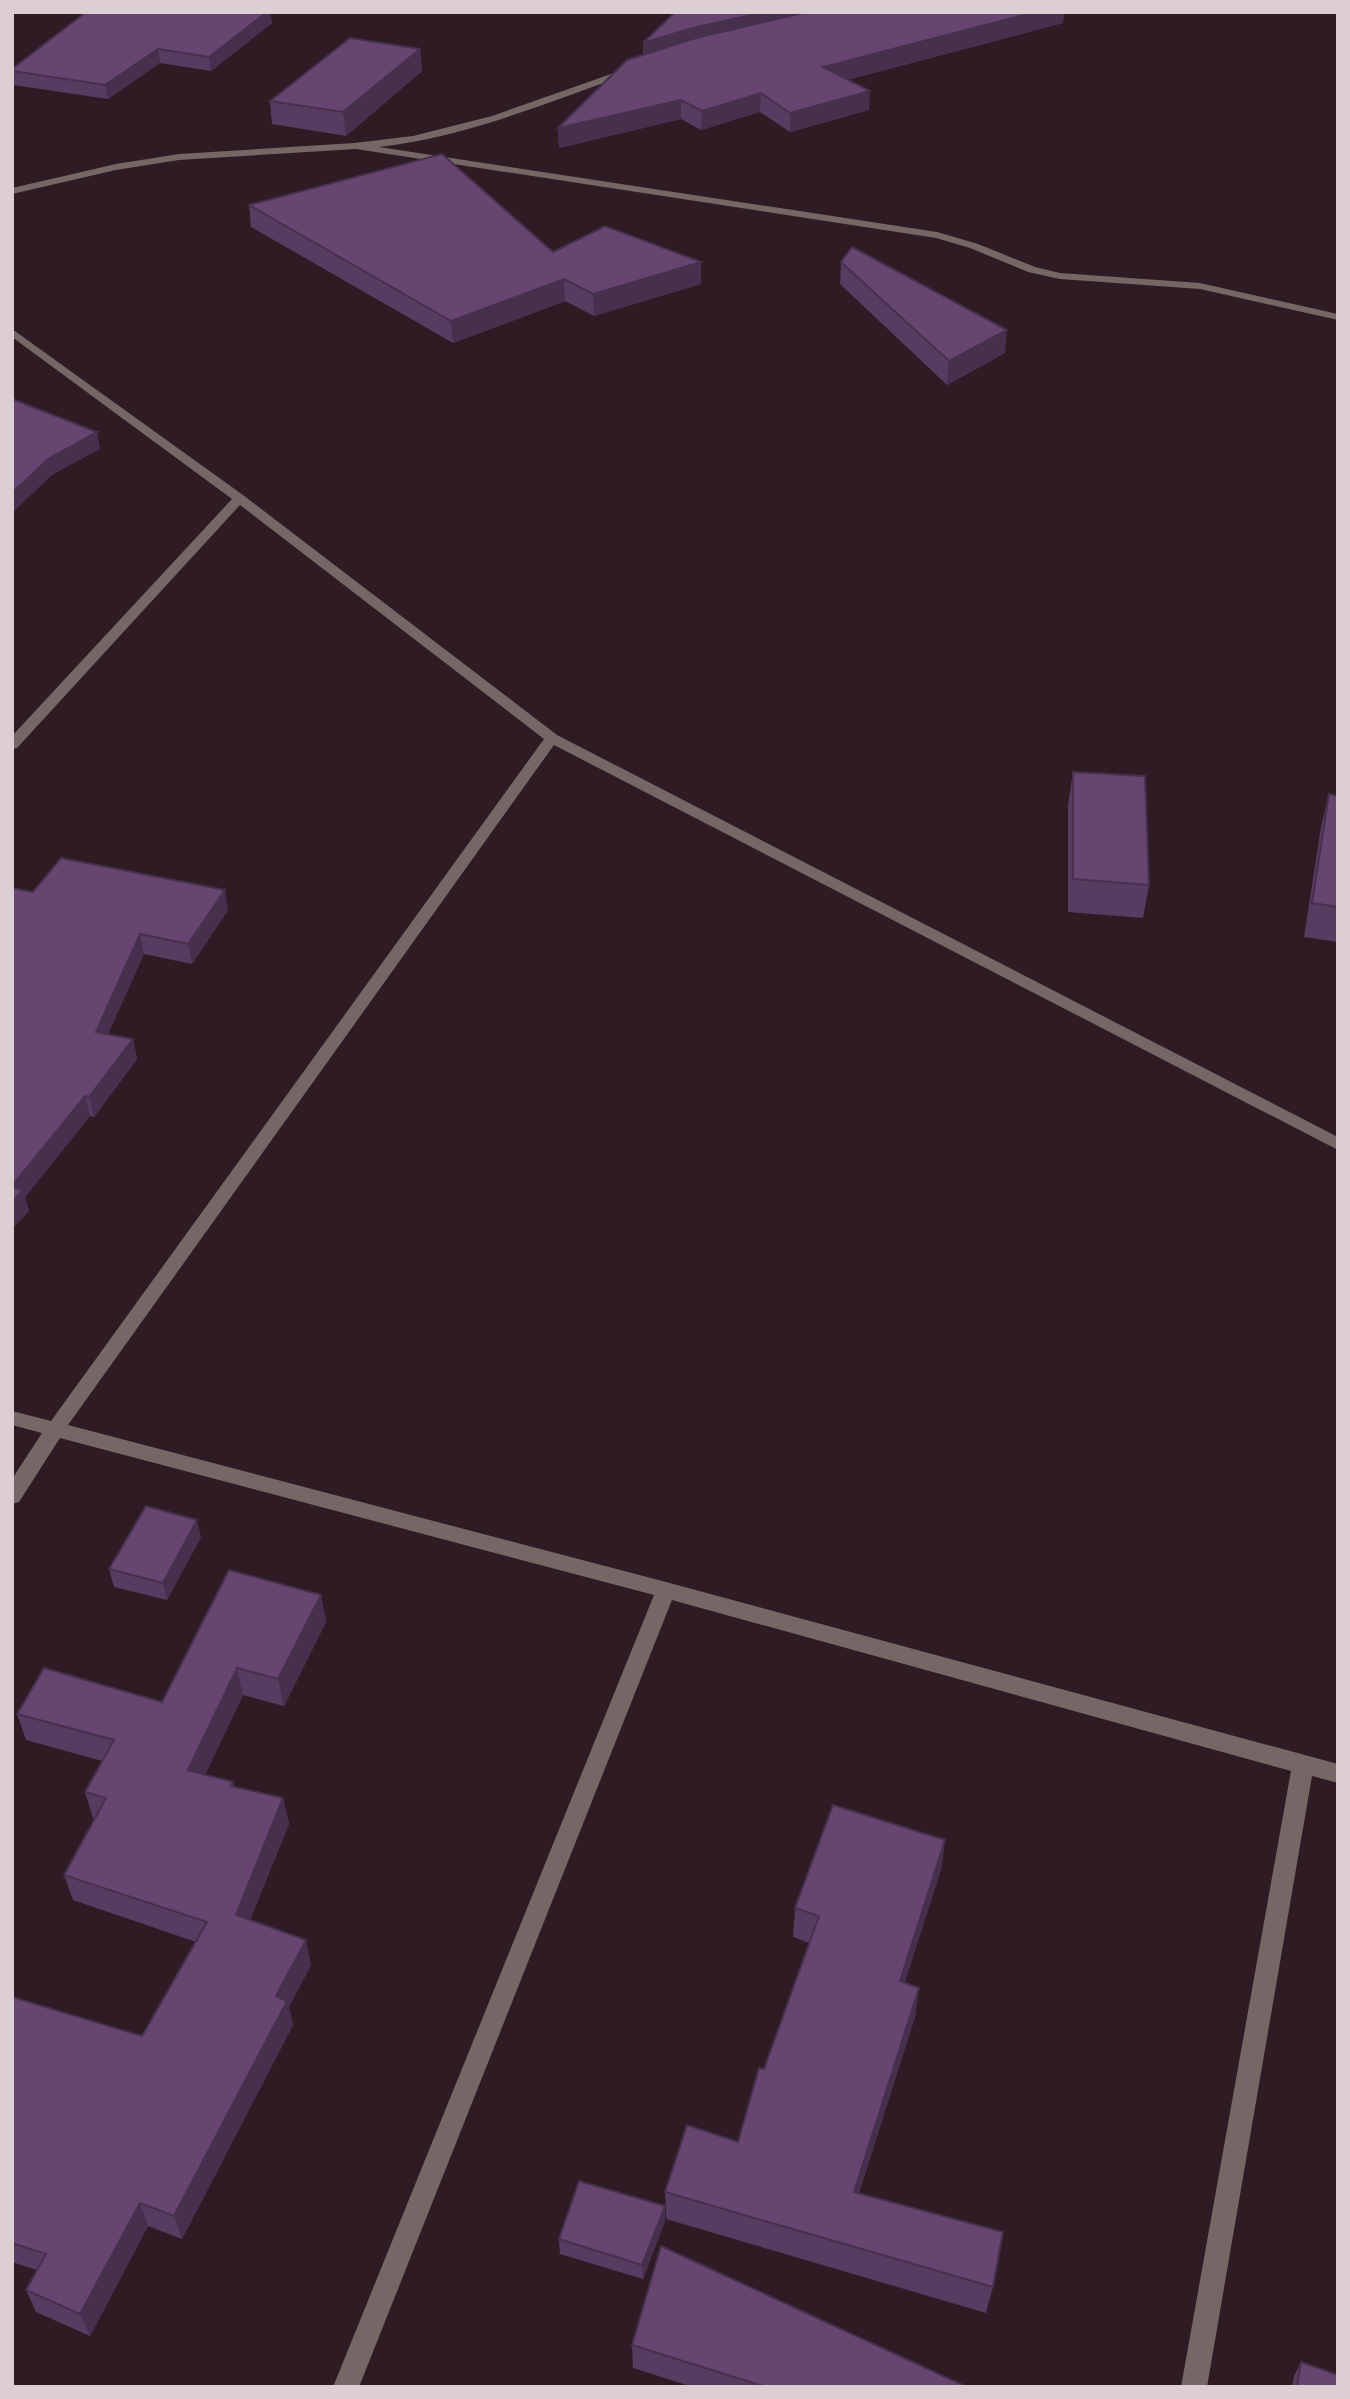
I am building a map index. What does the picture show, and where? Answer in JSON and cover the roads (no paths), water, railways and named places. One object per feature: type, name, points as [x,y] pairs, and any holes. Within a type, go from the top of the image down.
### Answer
[{"type":"street","points":[[12,191],[175,158],[254,150],[355,146],[414,138],[458,127],[642,66]]},
{"type":"street","points":[[355,146],[937,235],[974,246],[1032,270],[1060,276],[1200,286],[1338,317]]},
{"type":"street","points":[[16,339],[239,498],[552,738],[1338,1144]]},
{"type":"street","points":[[12,745],[239,498]]},
{"type":"street","points":[[12,1496],[55,1428],[552,738]]},
{"type":"street","points":[[12,1418],[666,1590],[1338,1774]]},
{"type":"street","points":[[346,2387],[666,1590]]},
{"type":"street","points":[[1194,2387],[1303,1764]]}]
